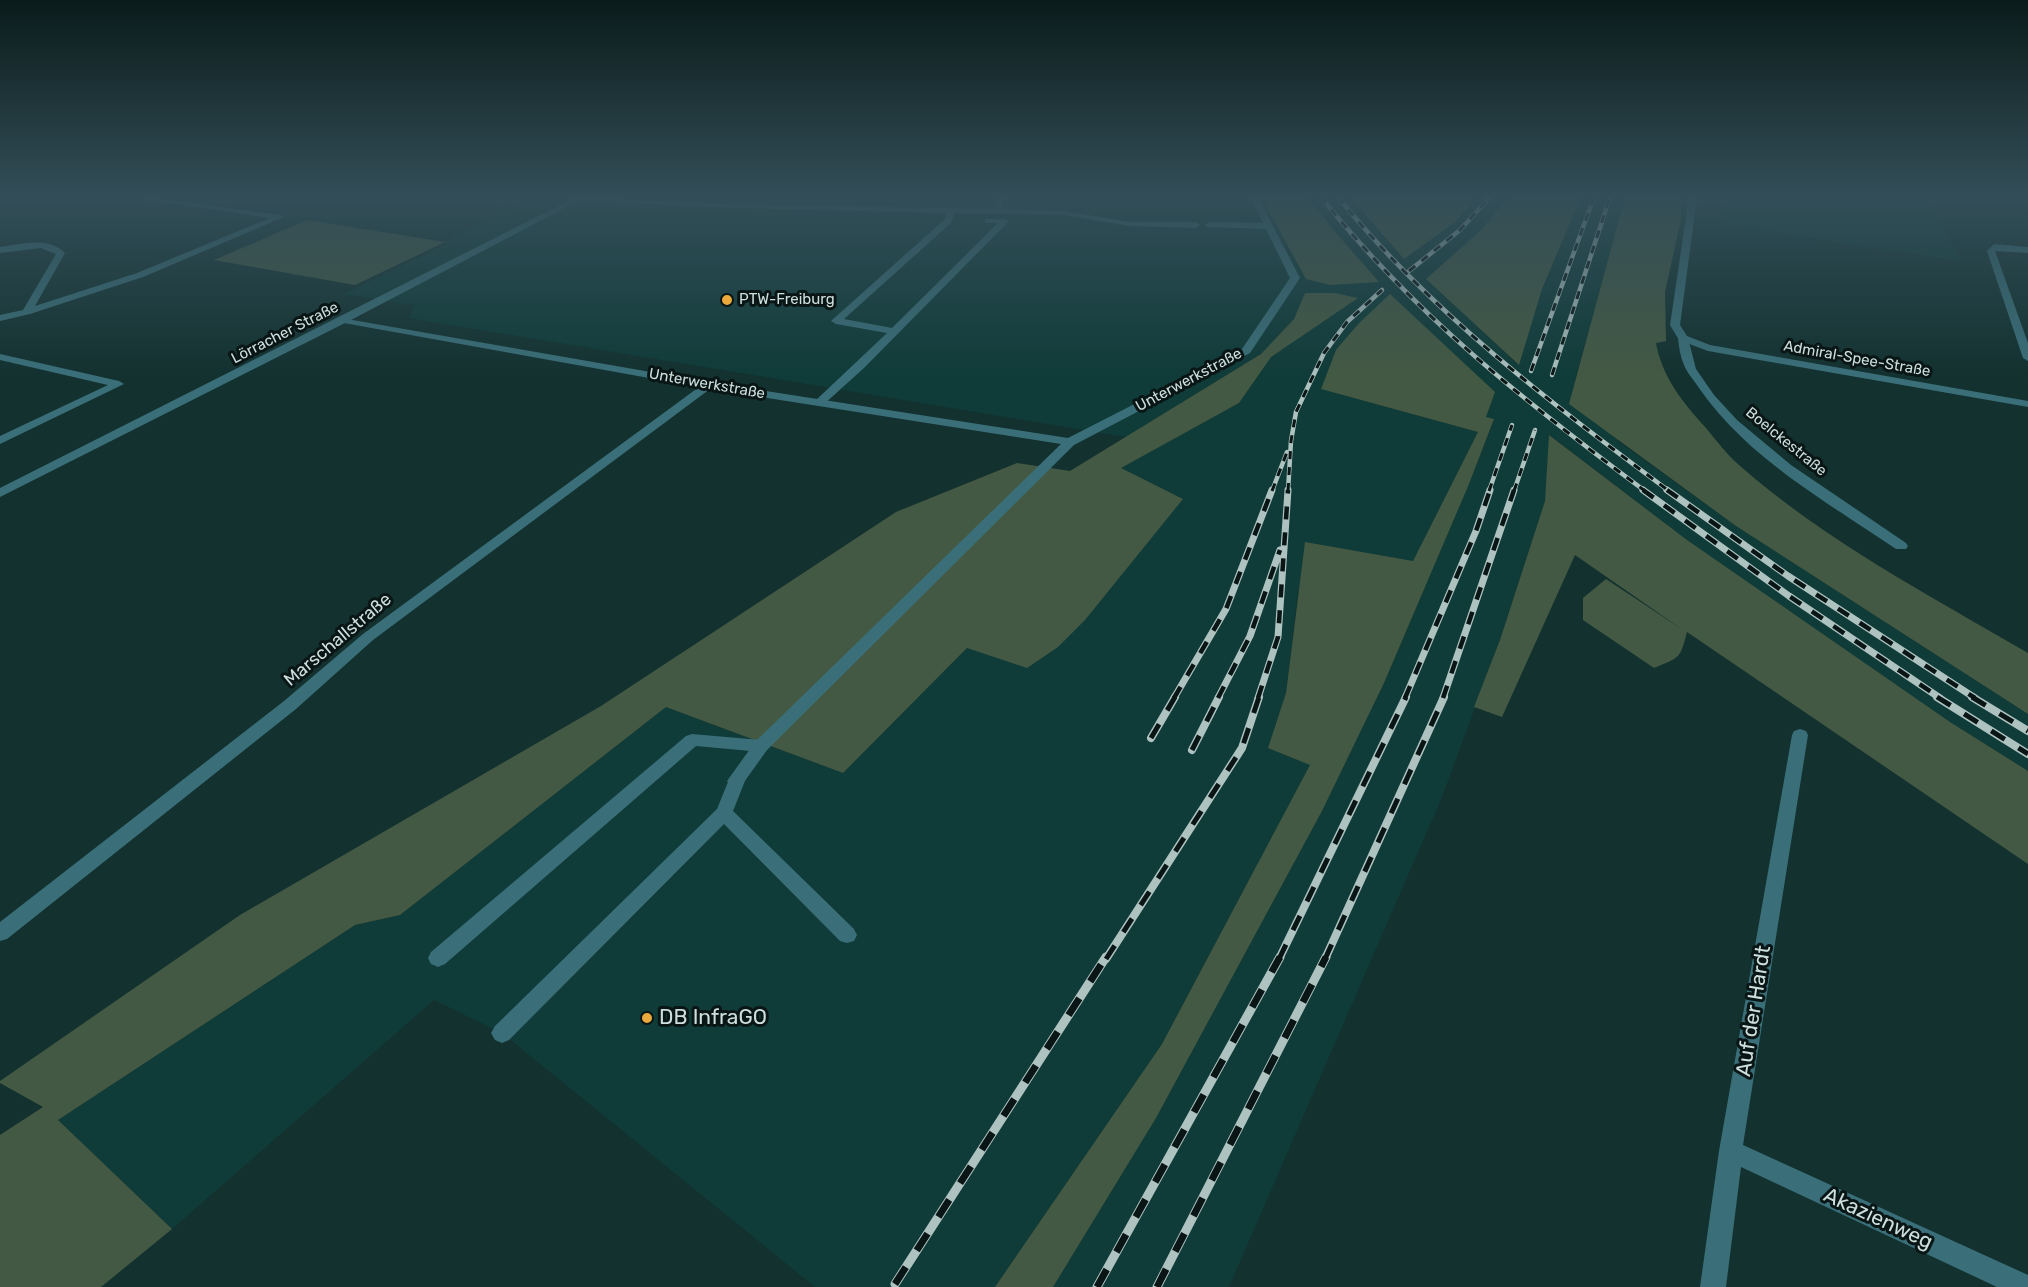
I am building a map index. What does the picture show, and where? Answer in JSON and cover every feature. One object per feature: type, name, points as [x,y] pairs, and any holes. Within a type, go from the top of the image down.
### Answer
[{"type":"street","points":[[27,312],[60,257]]},
{"type":"street","points":[[0,318],[27,312],[140,275],[183,257]]},
{"type":"street","name":"Lörracher Straße","points":[[0,493],[466,257]]},
{"type":"street","points":[[893,331],[836,321],[905,257]]},
{"type":"street","points":[[819,403],[860,366],[968,257]]},
{"type":"street","name":"Unterwerkstraße","points":[[724,813],[736,781],[761,746],[1070,442],[1246,351],[1295,278],[1284,257]]},
{"type":"street","name":"Boelckestraße","points":[[1684,257],[1675,324],[1683,338],[1690,367],[1722,410],[1753,441],[1900,546]]},
{"type":"street","points":[[1993,257],[2028,358]]},
{"type":"street","name":"Unterwerkstraße","points":[[344,320],[708,385],[1070,442]]},
{"type":"street","name":"Admiral-Spee-Straße","points":[[1683,338],[1708,348],[2028,404]]},
{"type":"street","points":[[0,357],[119,384],[0,440]]},
{"type":"street","name":"Marschallstraße","points":[[0,933],[290,705],[368,637],[708,385]]},
{"type":"street","name":"Auf der Hardt","points":[[1713,1287],[1731,1151],[1800,735]]},
{"type":"street","points":[[438,958],[692,740],[761,746]]},
{"type":"street","points":[[502,1033],[724,813],[847,935]]},
{"type":"street","name":"Akazienweg","points":[[1731,1151],[2025,1287]]},
{"type":"shaded area","points":[[420,257],[1294,257],[1306,279],[1378,282],[1357,257],[1402,257],[1404,259],[1407,257],[1451,257],[1426,279],[1518,365],[1542,289],[1556,257],[1609,257],[1575,380],[1619,442],[1736,526],[2028,714],[2028,771],[1950,722],[1821,635],[1687,540],[1550,435],[1545,501],[1500,640],[1442,797],[1229,1287],[1053,1287],[1156,1118],[1322,811],[1384,683],[1494,420],[1486,418],[1494,392],[1390,294],[1322,389],[1478,432],[1413,561],[1298,590],[1286,693],[1269,747],[1311,764],[1162,1044],[995,1287],[815,1287],[502,1033],[434,1000],[172,1229],[58,1120],[355,925],[400,915],[666,707],[843,773],[967,648],[1183,499],[1120,468],[1239,403],[1270,357],[1357,298],[1305,293],[1294,319],[1261,354],[1126,437],[410,318],[414,305],[343,294]]},
{"type":"shaded area","points":[[1936,257],[1960,257],[1962,261]]},
{"type":"green space","points":[[221,257],[413,257],[355,285],[214,260]]},
{"type":"green space","points":[[1294,257],[1357,257],[1379,282],[1330,285],[1306,279]]},
{"type":"green space","points":[[1451,257],[1556,257],[1542,289],[1519,365],[1426,279]]},
{"type":"green space","points":[[1609,257],[1673,257],[1665,292],[1666,341],[1656,343],[1668,378],[1689,409],[1726,452],[1772,493],[1842,543],[2028,653],[2028,714],[1736,526],[1569,404]]},
{"type":"green space","points":[[1305,293],[1335,293],[1358,298],[1271,357],[1239,403],[1121,468],[1183,499],[1085,620],[1058,647],[1027,668],[967,648],[843,773],[666,707],[400,915],[355,925],[58,1120],[172,1229],[101,1287],[0,1287],[0,1135],[43,1107],[0,1081],[240,915],[601,706],[896,512],[1017,463],[1070,471],[1261,354],[1294,319]]},
{"type":"green space","points":[[1390,294],[1495,392],[1486,417],[1494,419],[1469,484],[1384,683],[1322,811],[1156,1118],[1053,1287],[995,1287],[1162,1044],[1310,765],[1268,748],[1286,693],[1305,542],[1413,561],[1478,432],[1321,389],[1336,350],[1359,323]]},
{"type":"green space","points":[[1549,435],[1687,540],[1950,722],[2028,771],[2028,864],[1687,632],[1678,656],[1654,668],[1583,620],[1583,598],[1606,579],[1683,630],[1575,555],[1502,717],[1474,707],[1500,640],[1545,501]]},
{"type":"railway","points":[[1373,257],[1433,319],[1473,355],[1514,390],[1645,491]]},
{"type":"railway","points":[[1391,257],[1452,318],[1494,354],[1537,390],[1669,491]]},
{"type":"railway","points":[[1409,271],[1426,257]]},
{"type":"railway","points":[[1531,371],[1572,257]]},
{"type":"railway","points":[[1552,375],[1590,257]]},
{"type":"railway","points":[[1288,491],[1291,441],[1296,412],[1324,353],[1347,322],[1382,290]]},
{"type":"railway","points":[[1489,491],[1512,425]]},
{"type":"railway","points":[[1514,491],[1535,430]]},
{"type":"railway","points":[[1272,491],[1287,452]]},
{"type":"railway","points":[[1174,698],[1226,609],[1272,490]]},
{"type":"railway","points":[[1258,698],[1278,637],[1288,490]]},
{"type":"railway","points":[[1405,698],[1476,531],[1490,490]]},
{"type":"railway","points":[[1443,698],[1514,490]]},
{"type":"railway","points":[[1643,490],[1789,596],[1940,698]]},
{"type":"railway","points":[[1667,490],[1788,576],[1975,698]]},
{"type":"railway","points":[[1218,698],[1250,636],[1280,550]]},
{"type":"railway","points":[[1151,738],[1175,697]]},
{"type":"railway","points":[[1192,750],[1219,697]]},
{"type":"railway","points":[[1106,959],[1242,748],[1259,697]]},
{"type":"railway","points":[[1280,957],[1406,697]]},
{"type":"railway","points":[[1325,959],[1444,697]]},
{"type":"railway","points":[[1937,697],[2028,754]]},
{"type":"railway","points":[[1972,697],[2028,731]]},
{"type":"railway","points":[[895,1284],[1106,957]]},
{"type":"railway","points":[[1097,1287],[1280,957]]},
{"type":"railway","points":[[1157,1287],[1325,959]]},
{"type":"place","name":"PTW-Freiburg","points":[[727,300]]},
{"type":"place","name":"DB InfraGO","points":[[647,1018]]}]
